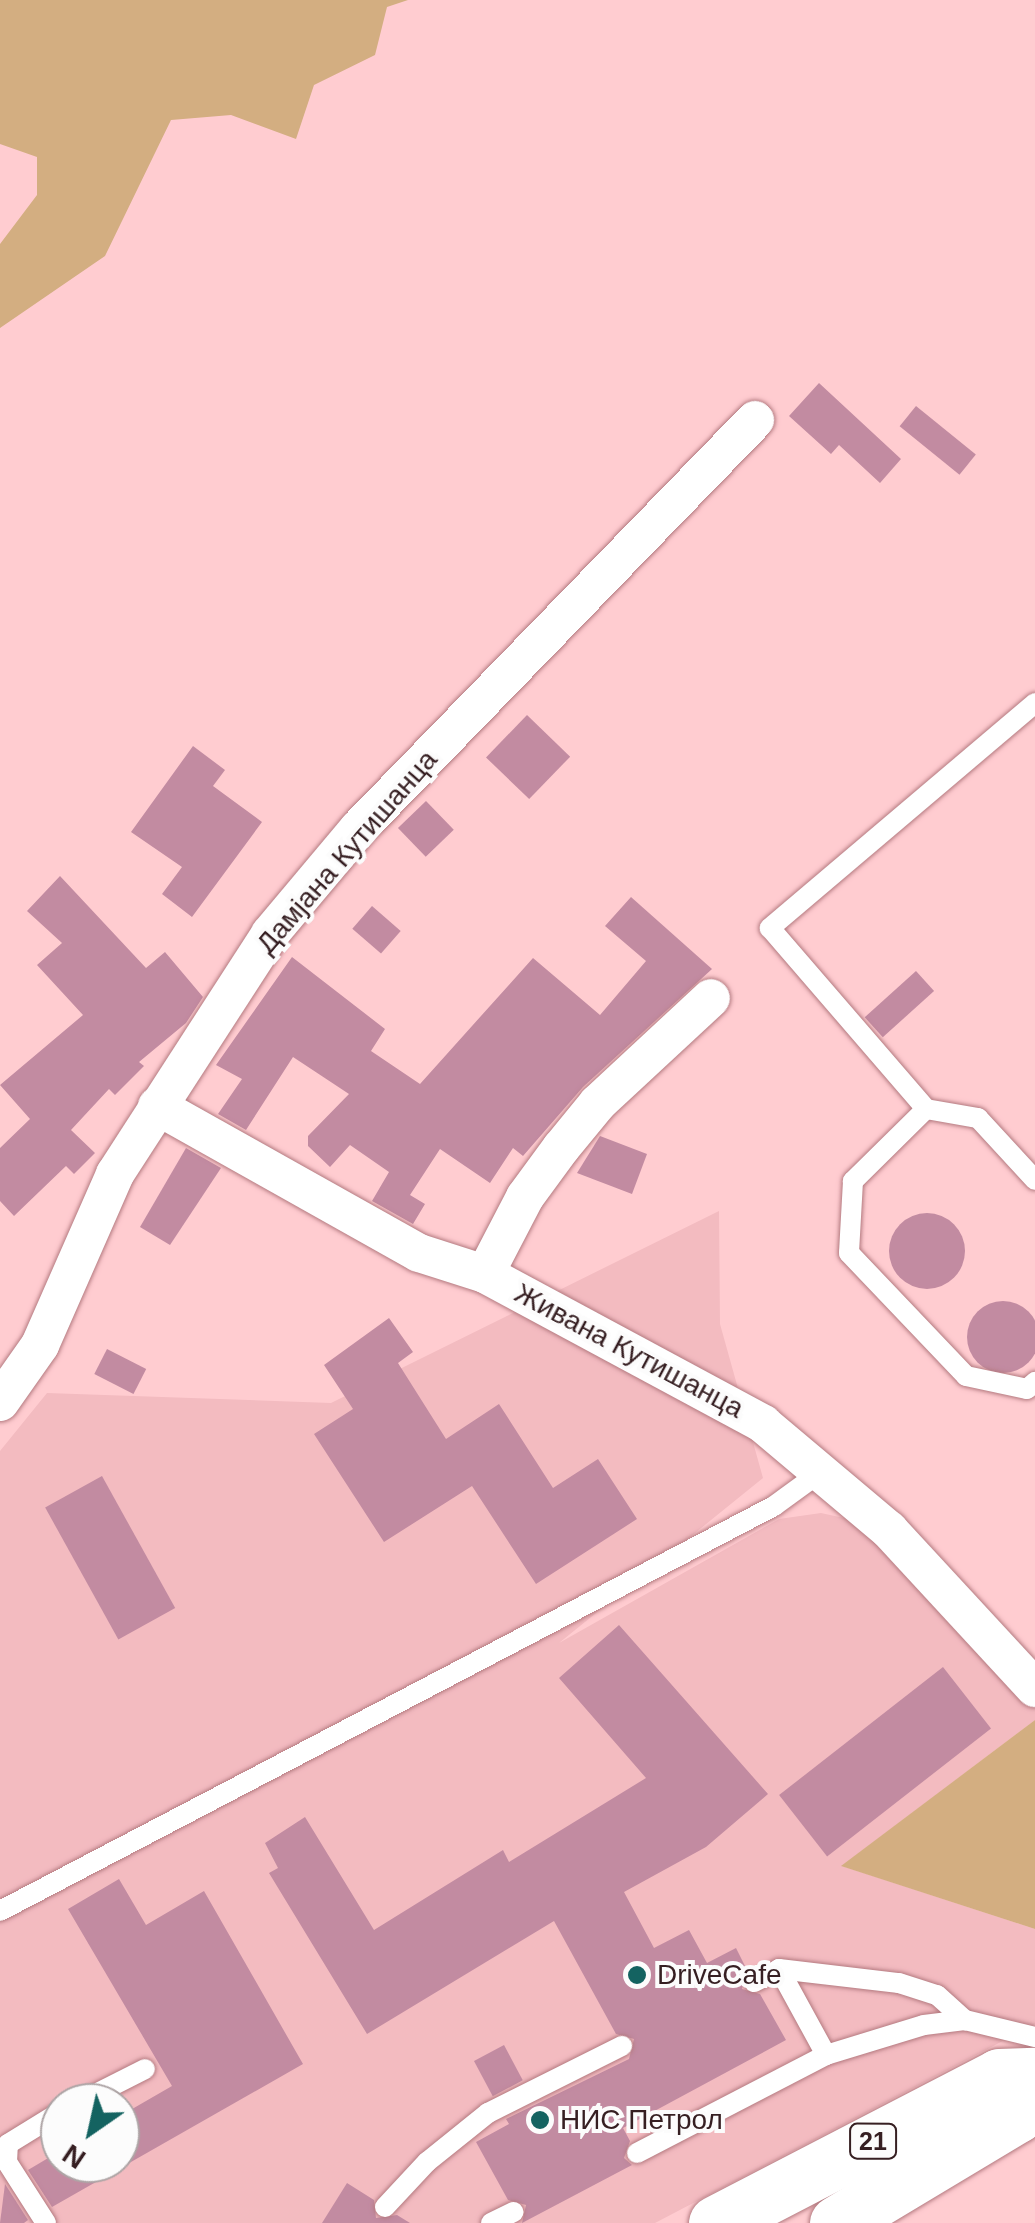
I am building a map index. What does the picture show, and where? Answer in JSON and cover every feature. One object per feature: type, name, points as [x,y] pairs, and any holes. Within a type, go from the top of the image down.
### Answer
[{"type":"main road","name":"21","points":[[716,2223],[998,2076],[1035,2075]]},
{"type":"main road","name":"21","points":[[837,2223],[1017,2115],[1035,2097]]},
{"type":"street","name":"Дамјана Кутишанца","points":[[0,1402],[40,1344],[115,1174],[270,934],[358,829],[755,420]]},
{"type":"street","points":[[485,1274],[525,1197],[561,1148],[598,1103],[711,998]]},
{"type":"street","name":"Живана Кутишанца","points":[[157,1106],[418,1253],[485,1274],[762,1424],[889,1530],[1035,1688]]},
{"type":"lane","points":[[1035,703],[770,928],[926,1109],[978,1118],[1035,1180]]},
{"type":"lane","points":[[926,1109],[853,1181],[848,1252],[966,1376],[1028,1389],[1035,1382]]},
{"type":"lane","points":[[0,1911],[774,1506],[822,1472]]},
{"type":"lane","points":[[779,1969],[826,2055]]},
{"type":"lane","points":[[754,1982],[779,1969],[899,1983],[937,1995],[965,2020]]},
{"type":"lane","points":[[637,2153],[826,2055],[924,2024],[965,2020],[1035,2037]]},
{"type":"lane","points":[[385,2207],[427,2162],[488,2113],[622,2046]]},
{"type":"lane","points":[[117,2083],[145,2069]]},
{"type":"lane","points":[[40,2124],[8,2144],[7,2162],[46,2223]]},
{"type":"lane","points":[[492,2223],[514,2212]]},
{"type":"shaded area","points":[[0,0],[408,0],[387,7],[375,55],[314,85],[296,139],[231,115],[171,120],[105,256],[0,328],[0,244],[37,195],[37,157],[0,144]]},
{"type":"shaded area","points":[[719,1211],[720,1324],[763,1478],[559,1643],[779,1519],[821,1513],[871,1524],[1035,1707],[1035,1720],[842,1866],[1035,1929],[1035,2024],[655,2223],[0,2223],[0,1451],[47,1393],[331,1403]]},
{"type":"shaded area","points":[[1035,1720],[1035,1929],[841,1866]]},
{"type":"building","points":[[819,383],[901,459],[880,483],[839,445],[831,454],[789,416]]},
{"type":"building","points":[[916,406],[976,454],[959,475],[900,426]]},
{"type":"building","points":[[527,715],[570,757],[529,799],[486,757]]},
{"type":"building","points":[[193,746],[225,770],[213,786],[262,822],[192,917],[162,894],[182,867],[131,832]]},
{"type":"building","points":[[426,801],[454,830],[426,857],[398,828]]},
{"type":"building","points":[[60,876],[146,968],[165,952],[203,997],[186,1023],[139,1062],[144,1066],[115,1095],[109,1089],[71,1130],[95,1153],[74,1174],[66,1166],[14,1216],[0,1201],[0,1148],[30,1119],[0,1085],[83,1015],[37,965],[62,943],[27,911]]},
{"type":"building","points":[[631,897],[712,969],[583,1087],[523,1156],[513,1148],[490,1183],[440,1149],[410,1195],[425,1204],[413,1224],[372,1201],[389,1172],[350,1145],[330,1167],[308,1146],[308,1136],[349,1094],[293,1057],[246,1130],[218,1114],[242,1079],[216,1065],[292,957],[385,1029],[371,1051],[420,1084],[533,958],[600,1015],[646,961],[605,926]]},
{"type":"building","points":[[372,906],[401,931],[381,954],[352,929]]},
{"type":"building","points":[[916,971],[934,991],[883,1037],[865,1017]]},
{"type":"building","points":[[600,1136],[647,1154],[632,1194],[577,1173]]},
{"type":"building","points":[[186,1148],[221,1168],[170,1245],[140,1227]]},
{"type":"building","points":[[927,1213],[954,1224],[965,1251],[954,1278],[927,1289],[900,1278],[889,1251],[900,1224]]},
{"type":"building","points":[[1003,1301],[1029,1311],[1039,1337],[1029,1363],[1003,1373],[977,1363],[967,1337],[977,1311]]},
{"type":"building","points":[[389,1318],[413,1352],[398,1363],[446,1439],[499,1404],[553,1488],[598,1459],[637,1519],[536,1584],[472,1486],[384,1542],[314,1434],[353,1409],[324,1365]]},
{"type":"building","points":[[107,1349],[146,1369],[133,1394],[94,1374]]},
{"type":"building","points":[[102,1476],[175,1608],[118,1640],[45,1508]]},
{"type":"building","points":[[619,1625],[768,1794],[706,1847],[624,1892],[654,1948],[689,1930],[707,1963],[736,1948],[747,1970],[742,1989],[760,1994],[786,2040],[623,2128],[630,2141],[624,2158],[632,2165],[522,2223],[526,2205],[508,2200],[476,2142],[509,2124],[506,2119],[629,2059],[634,2039],[616,2034],[554,1921],[367,2034],[269,1873],[278,1868],[265,1843],[305,1817],[374,1930],[503,1850],[509,1862],[646,1778],[559,1678]]},
{"type":"building","points":[[943,1667],[991,1728],[827,1857],[779,1795]]},
{"type":"building","points":[[119,1879],[146,1925],[204,1891],[303,2064],[140,2157],[140,2104],[172,2086],[68,1909]]},
{"type":"building","points":[[504,2045],[523,2080],[493,2096],[474,2061]]},
{"type":"building","points":[[40,2163],[40,2183],[94,2183],[52,2207],[28,2170]]},
{"type":"building","points":[[347,2183],[374,2200],[376,2218],[397,2215],[410,2223],[322,2223]]},
{"type":"building","points":[[5,2184],[28,2220],[24,2223],[0,2223]]},
{"type":"place","name":"DriveCafe","points":[[637,1975]]},
{"type":"place","name":"НИС Петрол","points":[[540,2120]]}]
